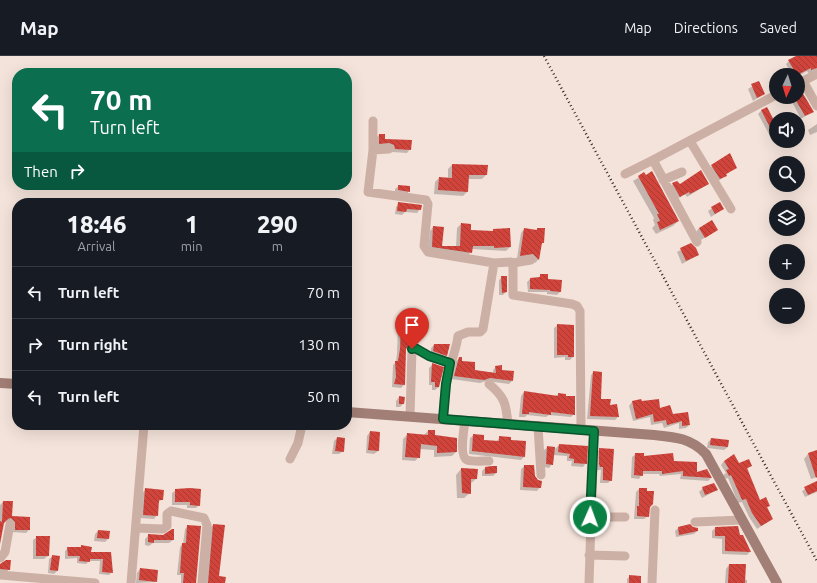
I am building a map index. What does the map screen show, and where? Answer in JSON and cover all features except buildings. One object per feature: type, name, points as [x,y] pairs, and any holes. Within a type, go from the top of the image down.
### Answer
[{"type":"main road","points":[[0,383],[12,384]]},
{"type":"main road","points":[[352,412],[581,429],[687,439],[698,445],[706,454],[777,583]]},
{"type":"street","points":[[805,80],[817,74]]},
{"type":"street","points":[[805,88],[817,106]]},
{"type":"street","points":[[629,172],[769,98]]},
{"type":"street","points":[[373,121],[374,150],[368,192],[426,200],[428,204],[424,246],[425,250],[428,252],[494,263],[513,263],[531,260]]},
{"type":"street","points":[[690,141],[731,209]]},
{"type":"street","points":[[374,150],[389,149]]},
{"type":"street","points":[[653,160],[697,242]]},
{"type":"street","points":[[663,180],[682,172]]},
{"type":"street","points":[[443,419],[446,384],[450,363],[456,352],[458,336],[468,332],[480,332],[483,329],[494,263]]},
{"type":"street","points":[[513,263],[513,296],[572,304],[577,306],[580,311],[581,429]]},
{"type":"street","points":[[410,416],[412,349],[415,348],[429,356],[450,363]]},
{"type":"street","points":[[489,384],[501,395],[505,403],[508,424]]},
{"type":"street","points":[[465,420],[462,450],[465,458],[468,460],[490,461]]},
{"type":"street","points":[[538,426],[541,475]]},
{"type":"street","points":[[131,583],[144,430]]},
{"type":"street","points":[[290,459],[298,442],[301,430]]},
{"type":"street","points":[[589,583],[594,431]]},
{"type":"street","points":[[136,528],[163,529],[167,526],[168,514],[171,510],[204,518],[206,525],[202,583]]},
{"type":"street","points":[[652,583],[655,510]]},
{"type":"street","points":[[590,517],[625,517]]},
{"type":"street","points":[[695,522],[742,520]]},
{"type":"street","points":[[0,558],[5,552],[10,524]]},
{"type":"street","points":[[589,555],[625,556]]},
{"type":"street","points":[[0,575],[15,580],[95,583]]},
{"type":"railway","points":[[544,56],[817,561]]},
{"type":"route","points":[[412,349],[415,348],[429,356],[450,363],[446,384],[443,419],[594,431],[590,517]]}]
